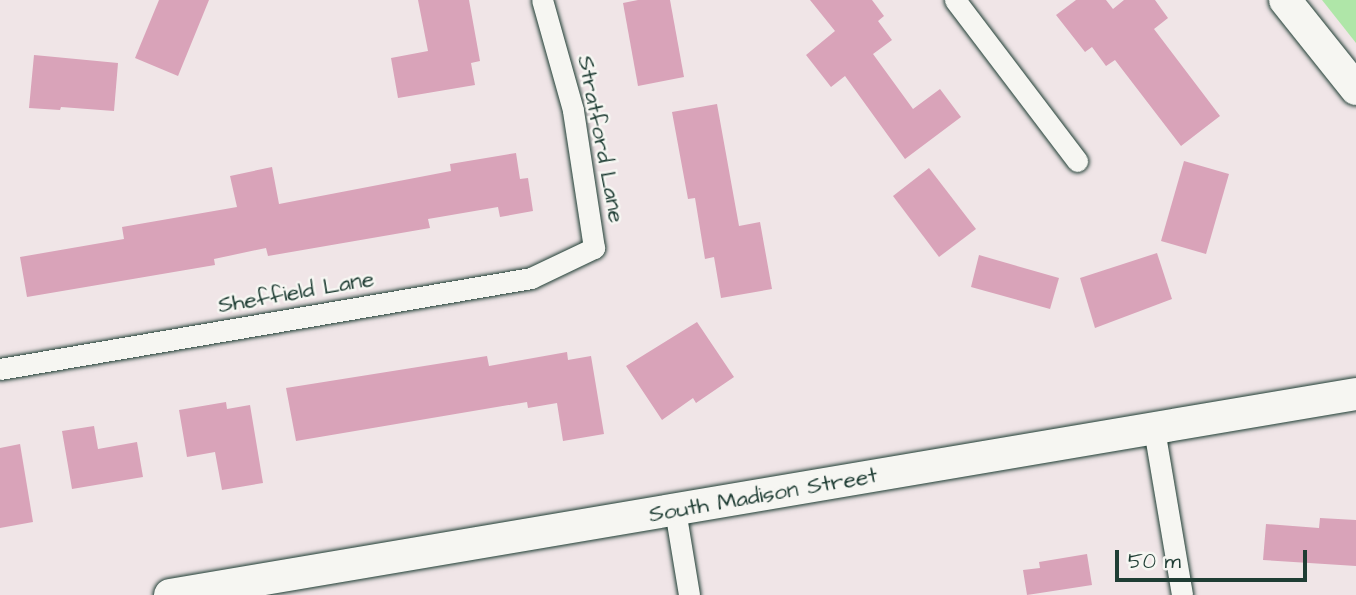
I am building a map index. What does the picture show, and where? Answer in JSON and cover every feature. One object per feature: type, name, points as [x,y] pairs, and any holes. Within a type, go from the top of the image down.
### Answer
[{"type":"street","name":"Stratford Lane","points":[[542,0],[573,110],[594,247]]},
{"type":"street","points":[[955,0],[1077,161]]},
{"type":"street","points":[[1285,0],[1356,89]]},
{"type":"street","name":"Sheffield Lane","points":[[0,369],[531,278],[594,247]]},
{"type":"street","name":"South Madison Street","points":[[170,595],[1356,394]]},
{"type":"street","points":[[1154,429],[1182,595]]},
{"type":"street","points":[[675,510],[689,595]]},
{"type":"green space","points":[[1322,0],[1356,0],[1356,43]]},
{"type":"building","points":[[159,0],[209,0],[178,76],[135,58]]},
{"type":"building","points":[[418,0],[469,0],[480,61],[471,63],[475,85],[398,98],[391,58],[428,51]]},
{"type":"building","points":[[670,0],[684,77],[638,86],[623,3]]},
{"type":"building","points":[[810,0],[872,0],[884,16],[878,21],[892,40],[873,54],[913,109],[940,89],[961,117],[905,159],[845,76],[831,87],[806,55],[835,31]]},
{"type":"building","points":[[1076,0],[1106,0],[1113,9],[1124,0],[1155,0],[1168,18],[1154,29],[1220,116],[1181,146],[1115,60],[1106,66],[1092,47],[1085,52],[1056,15]]},
{"type":"building","points":[[34,55],[118,63],[114,111],[61,107],[60,110],[29,108]]},
{"type":"building","points":[[717,104],[739,226],[760,222],[772,289],[721,298],[714,257],[705,259],[695,198],[688,199],[672,112]]},
{"type":"building","points":[[516,153],[520,179],[528,178],[533,211],[500,217],[498,207],[428,219],[430,228],[268,256],[266,248],[214,259],[215,265],[27,297],[20,257],[124,239],[122,227],[237,207],[230,176],[272,167],[279,204],[451,171],[450,164]]},
{"type":"building","points":[[1184,161],[1229,174],[1206,254],[1161,241]]},
{"type":"building","points":[[929,168],[976,229],[939,257],[893,196]]},
{"type":"building","points":[[1157,253],[1172,299],[1095,328],[1080,278]]},
{"type":"building","points":[[979,255],[1059,278],[1050,309],[971,287]]},
{"type":"building","points":[[697,322],[734,377],[696,403],[693,398],[662,420],[626,366]]},
{"type":"building","points":[[567,352],[568,360],[591,356],[604,434],[563,441],[557,403],[528,408],[527,402],[296,441],[286,388],[487,356],[489,366]]},
{"type":"building","points":[[226,402],[227,409],[250,405],[263,483],[222,490],[215,452],[187,457],[179,410]]},
{"type":"building","points":[[94,426],[98,449],[137,442],[143,477],[72,489],[62,431]]},
{"type":"building","points":[[20,444],[33,522],[0,528],[0,448]]},
{"type":"building","points":[[1320,518],[1356,520],[1356,566],[1263,560],[1266,524],[1319,528]]},
{"type":"building","points":[[1087,554],[1092,585],[1027,595],[1023,570],[1040,568],[1039,562]]}]
